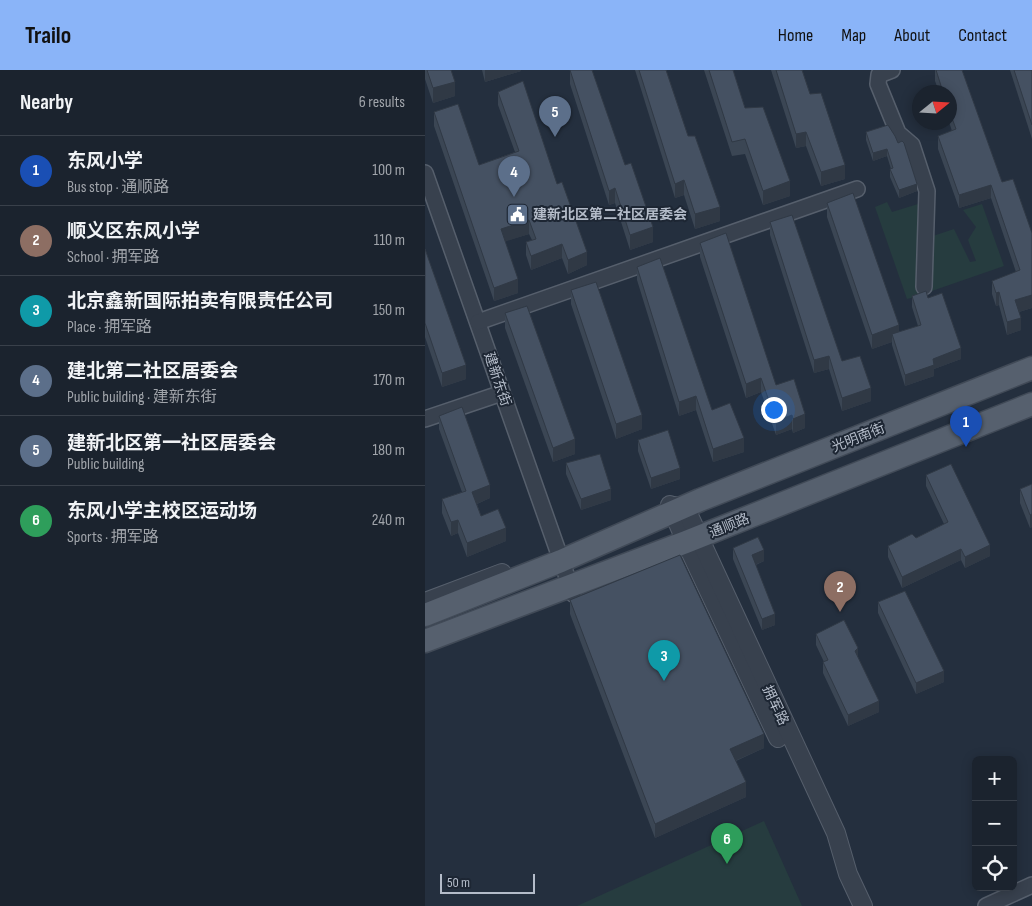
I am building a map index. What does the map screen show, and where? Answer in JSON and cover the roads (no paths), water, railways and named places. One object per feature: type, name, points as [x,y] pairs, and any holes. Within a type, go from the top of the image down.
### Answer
[{"type":"main road","name":"光明南街","points":[[676,508],[1032,368]]},
{"type":"main road","name":"通顺路","points":[[425,641],[572,591],[1032,404]]},
{"type":"main road","points":[[425,615],[676,508]]},
{"type":"street","points":[[892,70],[879,75],[878,84],[898,133],[912,145],[927,191],[924,287]]},
{"type":"street","name":"建新东街","points":[[425,173],[572,591]]},
{"type":"street","points":[[478,322],[857,189]]},
{"type":"street","points":[[425,419],[503,393]]},
{"type":"street","name":"拥军路","points":[[676,508],[691,544],[836,833],[849,874],[863,906]]},
{"type":"street","points":[[425,602],[560,556]]},
{"type":"street","points":[[425,653],[572,591]]},
{"type":"street","points":[[986,906],[1032,885]]},
{"type":"place","name":"建新北区第一社区居委会","points":[[555,137]]},
{"type":"place","name":"建北第二社区居委会","points":[[514,197]]},
{"type":"place","name":"建新北区第二社区居委会","points":[[517,214]]},
{"type":"place","name":"东风小学","points":[[966,447]]},
{"type":"place","name":"顺义区东风小学","points":[[840,612]]},
{"type":"place","name":"北京鑫新国际拍卖有限责任公司","points":[[664,681]]},
{"type":"place","name":"东风小学主校区运动场","points":[[727,864]]}]
